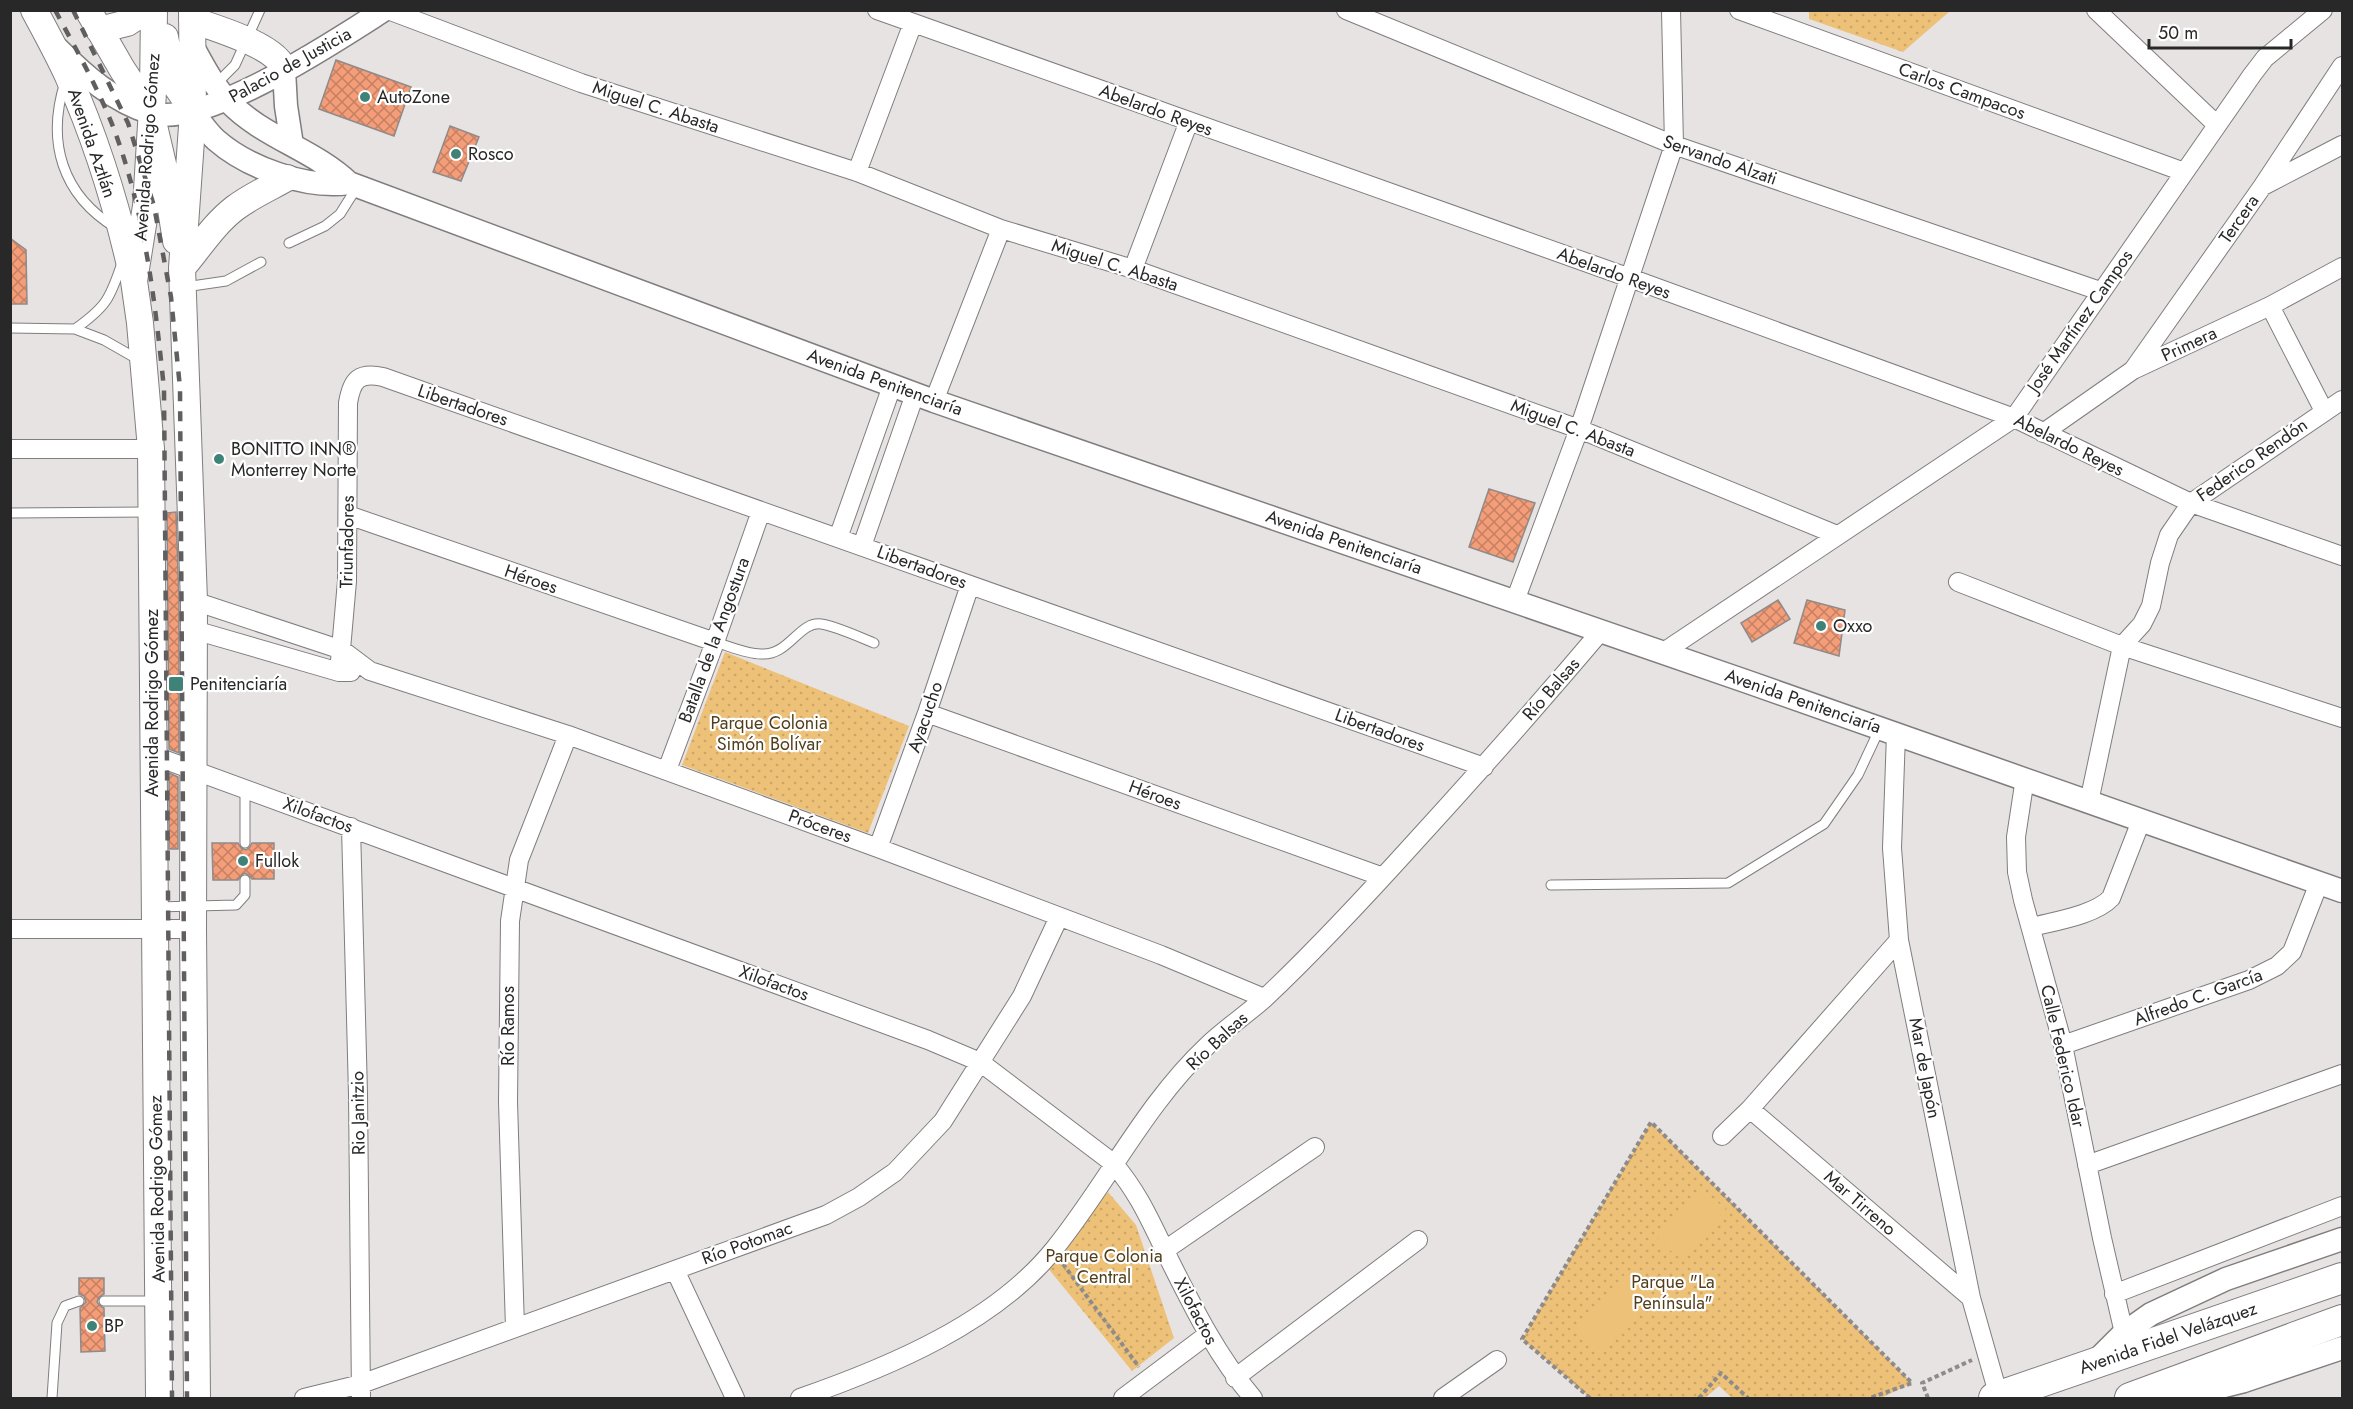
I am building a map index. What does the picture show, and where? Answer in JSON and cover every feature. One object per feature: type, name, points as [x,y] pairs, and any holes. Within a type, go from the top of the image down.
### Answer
[{"type":"highway","name":"Avenida Fidel Velázquez","points":[[1997,1397],[2343,1278]]},
{"type":"highway","points":[[2133,1397],[2337,1332]]},
{"type":"main road","name":"Avenida Aztlán","points":[[34,10],[81,106],[124,241],[134,281]]},
{"type":"main road","points":[[93,20],[127,23],[147,10]]},
{"type":"main road","name":"Avenida Rodrigo Gómez","points":[[153,10],[146,206],[134,281],[151,449],[159,1398]]},
{"type":"main road","points":[[162,10],[174,83],[206,96]]},
{"type":"main road","points":[[192,15],[274,54],[283,64],[284,70]]},
{"type":"main road","name":"Avenida Rodrigo Gómez","points":[[192,15],[193,47],[206,96],[183,278],[194,601],[193,918],[197,1398]]},
{"type":"main road","points":[[93,20],[151,113],[166,177],[183,278]]},
{"type":"main road","points":[[183,278],[233,210],[258,193],[287,178]]},
{"type":"street","name":"Palacio de Justicia","points":[[206,96],[284,70],[386,10]]},
{"type":"street","name":"Miguel C. Abasta","points":[[386,10],[581,83],[857,172],[1001,229],[1133,269],[1579,429],[1837,535]]},
{"type":"street","name":"Abelardo Reyes","points":[[878,10],[1630,278],[2014,418],[2191,503],[2343,556]]},
{"type":"street","name":"Servando Alzati","points":[[1346,10],[1674,145],[2100,291]]},
{"type":"street","points":[[1515,601],[1579,429],[1674,145],[1671,10]]},
{"type":"street","name":"Carlos Campacos","points":[[1739,10],[2184,172]]},
{"type":"street","points":[[2096,10],[2217,125]]},
{"type":"street","name":"José Martínez Campos","points":[[1662,653],[2014,418],[2100,291],[2265,58],[2321,11]]},
{"type":"street","points":[[857,172],[912,23]]},
{"type":"street","points":[[50,41],[96,85],[121,100],[151,113],[174,114],[206,96]]},
{"type":"street","name":"Tercera","points":[[2133,370],[2262,187],[2343,66]]},
{"type":"street","points":[[284,70],[288,129],[292,145]]},
{"type":"street","name":"Avenida Penitenciaría","points":[[206,96],[338,172],[353,184],[892,386],[2025,778],[2343,891]]},
{"type":"street","name":"Avenida Penitenciaría","points":[[206,96],[214,139],[232,153],[287,178],[323,184],[353,184]]},
{"type":"street","points":[[1133,269],[1190,121]]},
{"type":"street","points":[[2262,187],[2343,145]]},
{"type":"street","points":[[862,546],[1001,229]]},
{"type":"street","name":"Primera","points":[[2043,433],[2133,370],[2271,306],[2343,267]]},
{"type":"street","points":[[2271,306],[2324,411]]},
{"type":"street","name":"Libertadores","points":[[359,377],[369,374],[383,377],[1484,766]]},
{"type":"street","name":"Triunfadores","points":[[339,672],[347,581],[348,403],[350,390],[359,377]]},
{"type":"street","points":[[838,538],[892,386]]},
{"type":"street","name":"Federico Rendón","points":[[2089,802],[2122,646],[2136,632],[2151,606],[2160,562],[2169,535],[2191,503],[2343,400]]},
{"type":"street","points":[[10,449],[151,449]]},
{"type":"street","name":"Batalla de la Angostura","points":[[666,770],[715,642],[761,511]]},
{"type":"street","name":"Héroes","points":[[348,515],[715,642]]},
{"type":"street","points":[[1958,582],[2122,646],[2343,718]]},
{"type":"street","name":"Ayacucho","points":[[879,848],[970,585]]},
{"type":"street","name":"Próceres","points":[[194,601],[342,650],[370,670],[568,735],[879,848],[1161,955],[1264,998]]},
{"type":"street","name":"Próceres","points":[[194,630],[339,672],[370,670]]},
{"type":"street","name":"Río Balsas","points":[[800,1398],[909,1354],[958,1327],[999,1301],[1053,1250],[1082,1212],[1113,1164],[1177,1079],[1208,1045],[1264,998],[1383,877],[1484,766],[1601,631]]},
{"type":"street","name":"Héroes","points":[[927,713],[1383,877]]},
{"type":"street","name":"Mar de Japón","points":[[1888,731],[1892,848],[1899,940],[1971,1298],[1997,1397]]},
{"type":"street","name":"Río Ramos","points":[[515,1328],[508,1066],[508,959],[513,887],[529,831],[568,735]]},
{"type":"street","name":"Xilofactos","points":[[152,754],[928,1040],[980,1062],[1113,1164],[1127,1179],[1144,1206],[1207,1335],[1236,1378],[1253,1398]]},
{"type":"street","name":"Calle Federico Idar","points":[[2025,778],[2017,820],[2016,852],[2023,900],[2063,1045],[2124,1333]]},
{"type":"street","points":[[2032,927],[2094,910],[2107,902],[2111,898],[2141,821]]},
{"type":"street","name":"Rio Janitzio","points":[[351,827],[358,1094],[361,1391]]},
{"type":"street","name":"Alfredo C. García","points":[[2063,1045],[2249,980],[2277,966],[2292,952],[2319,883]]},
{"type":"street","name":"Río Potomac","points":[[304,1398],[361,1391],[515,1328],[826,1215],[859,1197],[894,1172],[943,1122],[1022,996],[1059,917]]},
{"type":"street","points":[[10,929],[154,918],[193,918]]},
{"type":"street","points":[[1722,1136],[1750,1108],[1899,940]]},
{"type":"street","points":[[2087,1165],[2343,1074]]},
{"type":"street","name":"Mar Tirreno","points":[[1750,1108],[1971,1298]]},
{"type":"street","points":[[1165,1250],[1315,1147]]},
{"type":"street","points":[[2114,1294],[2343,1206]]},
{"type":"street","points":[[2095,1362],[2124,1333],[2151,1314],[2226,1279],[2343,1239]]},
{"type":"street","points":[[1236,1378],[1418,1240]]},
{"type":"street","points":[[675,1270],[735,1398]]},
{"type":"street","points":[[1123,1398],[1207,1335]]},
{"type":"street","points":[[1443,1398],[1497,1360]]},
{"type":"lane","points":[[206,96],[235,65],[248,41],[260,10]]},
{"type":"lane","points":[[67,74],[57,111],[61,158],[75,191],[87,207],[124,241],[110,297],[101,310],[75,329]]},
{"type":"lane","points":[[290,243],[325,226],[340,214],[353,184]]},
{"type":"lane","points":[[183,278],[226,281],[261,262]]},
{"type":"lane","points":[[10,328],[75,329],[104,340],[144,363]]},
{"type":"lane","points":[[10,513],[151,512]]},
{"type":"lane","points":[[715,642],[761,654],[774,652],[783,648],[804,628],[820,623],[874,643]]},
{"type":"lane","points":[[1551,885],[1728,883],[1824,824],[1888,731]]},
{"type":"lane","points":[[245,788],[245,843]]},
{"type":"lane","points":[[193,918],[236,905],[245,895],[245,880]]},
{"type":"lane","points":[[104,1301],[158,1302]]},
{"type":"lane","points":[[52,1398],[57,1323],[66,1306],[80,1302]]},
{"type":"path","points":[[1590,1398],[1522,1339],[1651,1122],[1912,1383],[1870,1398]]},
{"type":"path","points":[[1053,1250],[1148,1380]]},
{"type":"path","points":[[1928,1398],[1922,1383],[1986,1353]]},
{"type":"path","points":[[1699,1398],[1721,1372],[1748,1398]]},
{"type":"green space","points":[[1809,10],[1950,11],[1903,52],[1809,19]]},
{"type":"green space","name":"Parque Colonia Simón Bolívar","points":[[725,652],[909,726],[868,833],[682,765]]},
{"type":"green space","name":"Parque \"La Península\"","points":[[1651,1122],[1912,1383],[1881,1398],[1732,1398],[1719,1386],[1705,1398],[1590,1398],[1522,1339]]},
{"type":"green space","points":[[1701,1189],[1726,1209],[1681,1259],[1657,1240]]},
{"type":"green space","name":"Parque Colonia Central","points":[[1108,1192],[1136,1225],[1174,1338],[1132,1371],[1047,1267]]},
{"type":"green space","points":[[1625,1274],[1651,1295],[1603,1352],[1576,1331]]},
{"type":"building","name":"AutoZone","points":[[336,60],[411,87],[394,136],[319,109]]},
{"type":"building","name":"Rosco","points":[[450,126],[479,137],[461,181],[433,172]]},
{"type":"building","points":[[10,238],[26,250],[27,304],[10,304]]},
{"type":"building","points":[[1489,489],[1535,503],[1513,562],[1469,547]]},
{"type":"building","points":[[176,512],[179,601],[179,753],[169,749],[167,513]]},
{"type":"building","points":[[1778,600],[1790,619],[1752,642],[1741,623]]},
{"type":"building","name":"Oxxo","points":[[1807,600],[1845,610],[1839,656],[1794,643]]},
{"type":"building","points":[[169,773],[178,777],[178,849],[169,849]]},
{"type":"building","name":"Fullok","points":[[212,843],[238,843],[246,850],[252,843],[274,843],[274,879],[252,879],[244,873],[238,880],[213,880]]},
{"type":"building","name":"BP","points":[[79,1278],[104,1278],[104,1294],[97,1302],[104,1308],[105,1351],[81,1352],[80,1308],[86,1302],[84,1296],[79,1294]]},
{"type":"railway","points":[[55,10],[101,99],[125,161],[147,258],[164,389],[172,1398]]},
{"type":"railway","points":[[73,10],[128,123],[154,206],[171,297],[180,388],[187,1398]]},
{"type":"place","name":"AutoZone","points":[[365,97]]},
{"type":"place","name":"Rosco","points":[[456,154]]},
{"type":"place","name":"BONITTO INN® Monterrey Norte","points":[[219,459]]},
{"type":"place","name":"Oxxo","points":[[1821,626]]},
{"type":"place","name":"Penitenciaría","points":[[176,684]]},
{"type":"place","name":"Fullok","points":[[243,861]]},
{"type":"place","name":"BP","points":[[92,1326]]}]
